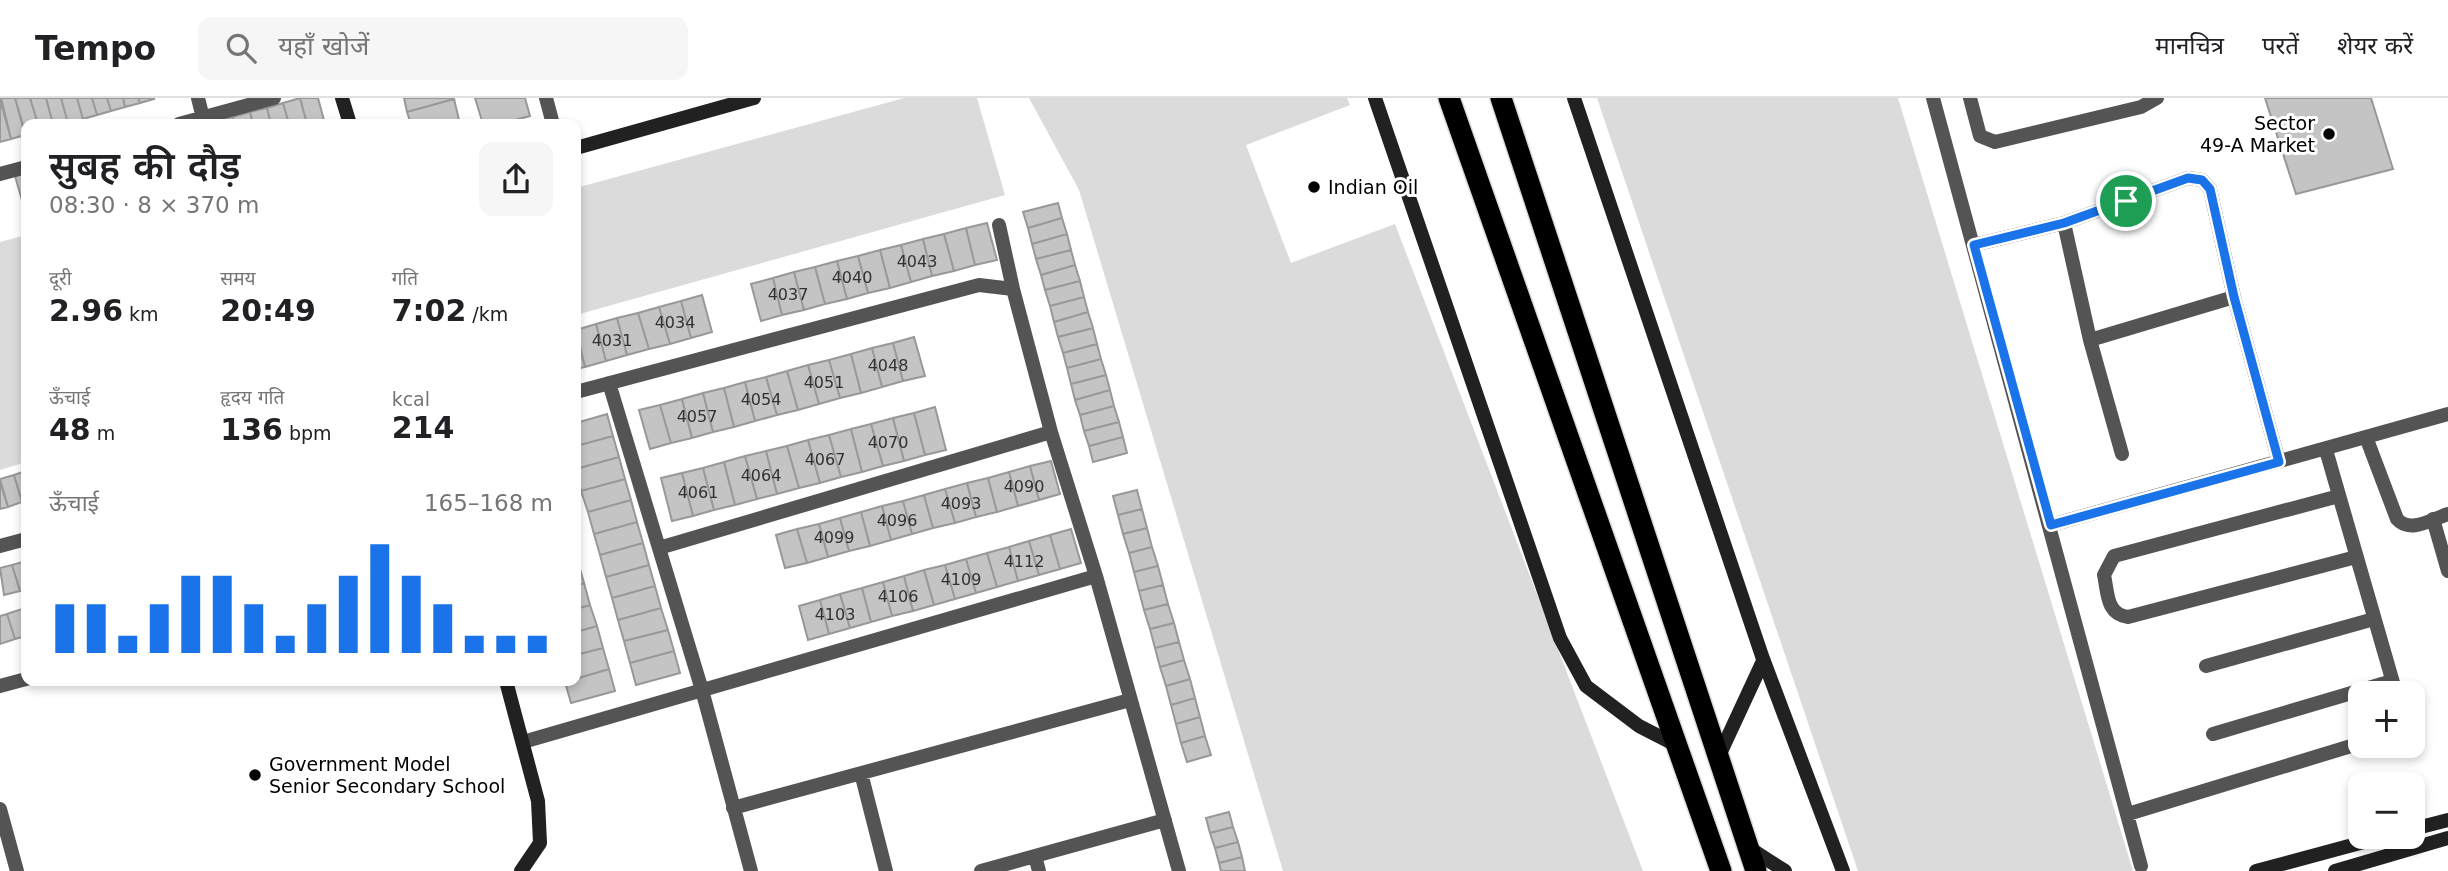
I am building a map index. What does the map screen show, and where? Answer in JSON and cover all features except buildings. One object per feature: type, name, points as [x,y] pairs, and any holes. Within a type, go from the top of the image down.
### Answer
[{"type":"highway","points":[[1449,98],[1721,871]]},
{"type":"highway","points":[[1501,98],[1756,871]]},
{"type":"street","points":[[198,98],[203,118]]},
{"type":"street","points":[[199,119],[274,98]]},
{"type":"street","points":[[342,98],[348,119]]},
{"type":"street","points":[[546,98],[552,119]]},
{"type":"street","points":[[581,147],[754,98]]},
{"type":"street","points":[[1375,98],[1560,638],[1586,686],[1639,726],[1676,745]]},
{"type":"street","points":[[1574,98],[1763,661],[1843,871]]},
{"type":"street","points":[[1933,98],[2051,525],[2141,866]]},
{"type":"street","points":[[1970,98],[1980,136],[1995,142],[2141,107],[2157,98]]},
{"type":"street","points":[[0,174],[21,168]]},
{"type":"street","points":[[1974,245],[2064,223],[2188,178],[2202,180],[2210,189],[2234,297],[2279,462]]},
{"type":"street","points":[[2064,223],[2090,340],[2122,454]]},
{"type":"street","points":[[999,225],[1051,432],[1096,576],[1180,871]]},
{"type":"street","points":[[581,391],[979,285],[1013,289]]},
{"type":"street","points":[[2090,340],[2234,297]]},
{"type":"street","points":[[609,383],[702,690],[751,871]]},
{"type":"street","points":[[2051,525],[2448,414]]},
{"type":"street","points":[[659,548],[1051,432]]},
{"type":"street","points":[[2366,437],[2397,519],[2402,525],[2412,527],[2448,514]]},
{"type":"street","points":[[2326,450],[2392,681]]},
{"type":"street","points":[[2339,496],[2113,556],[2104,575],[2111,610],[2118,616],[2129,617],[2356,557]]},
{"type":"street","points":[[2433,519],[2448,571]]},
{"type":"street","points":[[0,546],[21,540]]},
{"type":"street","points":[[523,742],[1096,576]]},
{"type":"street","points":[[2206,666],[2374,619]]},
{"type":"street","points":[[1717,759],[1763,661]]},
{"type":"street","points":[[0,686],[21,680]]},
{"type":"street","points":[[507,686],[538,801],[540,843],[521,871]]},
{"type":"street","points":[[2213,734],[2348,699]]},
{"type":"street","points":[[733,808],[1130,700]]},
{"type":"street","points":[[2128,814],[2348,747]]},
{"type":"street","points":[[861,773],[886,871]]},
{"type":"street","points":[[0,809],[17,871]]},
{"type":"street","points":[[981,871],[1165,820]]},
{"type":"street","points":[[2425,826],[2448,820]]},
{"type":"street","points":[[2336,871],[2448,838]]},
{"type":"street","points":[[2256,871],[2348,846]]},
{"type":"street","points":[[1747,847],[1785,871]]},
{"type":"street","points":[[1035,856],[1039,871]]},
{"type":"shaded area","points":[[904,98],[977,98],[1005,195],[581,314],[581,187]]},
{"type":"shaded area","points":[[1029,98],[1347,98],[1350,105],[1246,145],[1291,263],[1395,224],[1643,871],[1283,871],[1079,190]]},
{"type":"shaded area","points":[[1597,98],[1898,98],[2133,871],[1858,871]]},
{"type":"shaded area","points":[[21,236],[21,464],[0,470],[0,242]]},
{"type":"place","name":"Sector 49-A Market","points":[[2329,134]]},
{"type":"place","name":"Indian Oil","points":[[1314,187]]},
{"type":"place","name":"Government Model Senior Secondary School","points":[[255,775]]},
{"type":"route","points":[[2188,178],[2202,180],[2210,189],[2234,297],[2279,462],[2051,525],[1974,245],[2064,223],[2126,201],[2188,178]]}]
